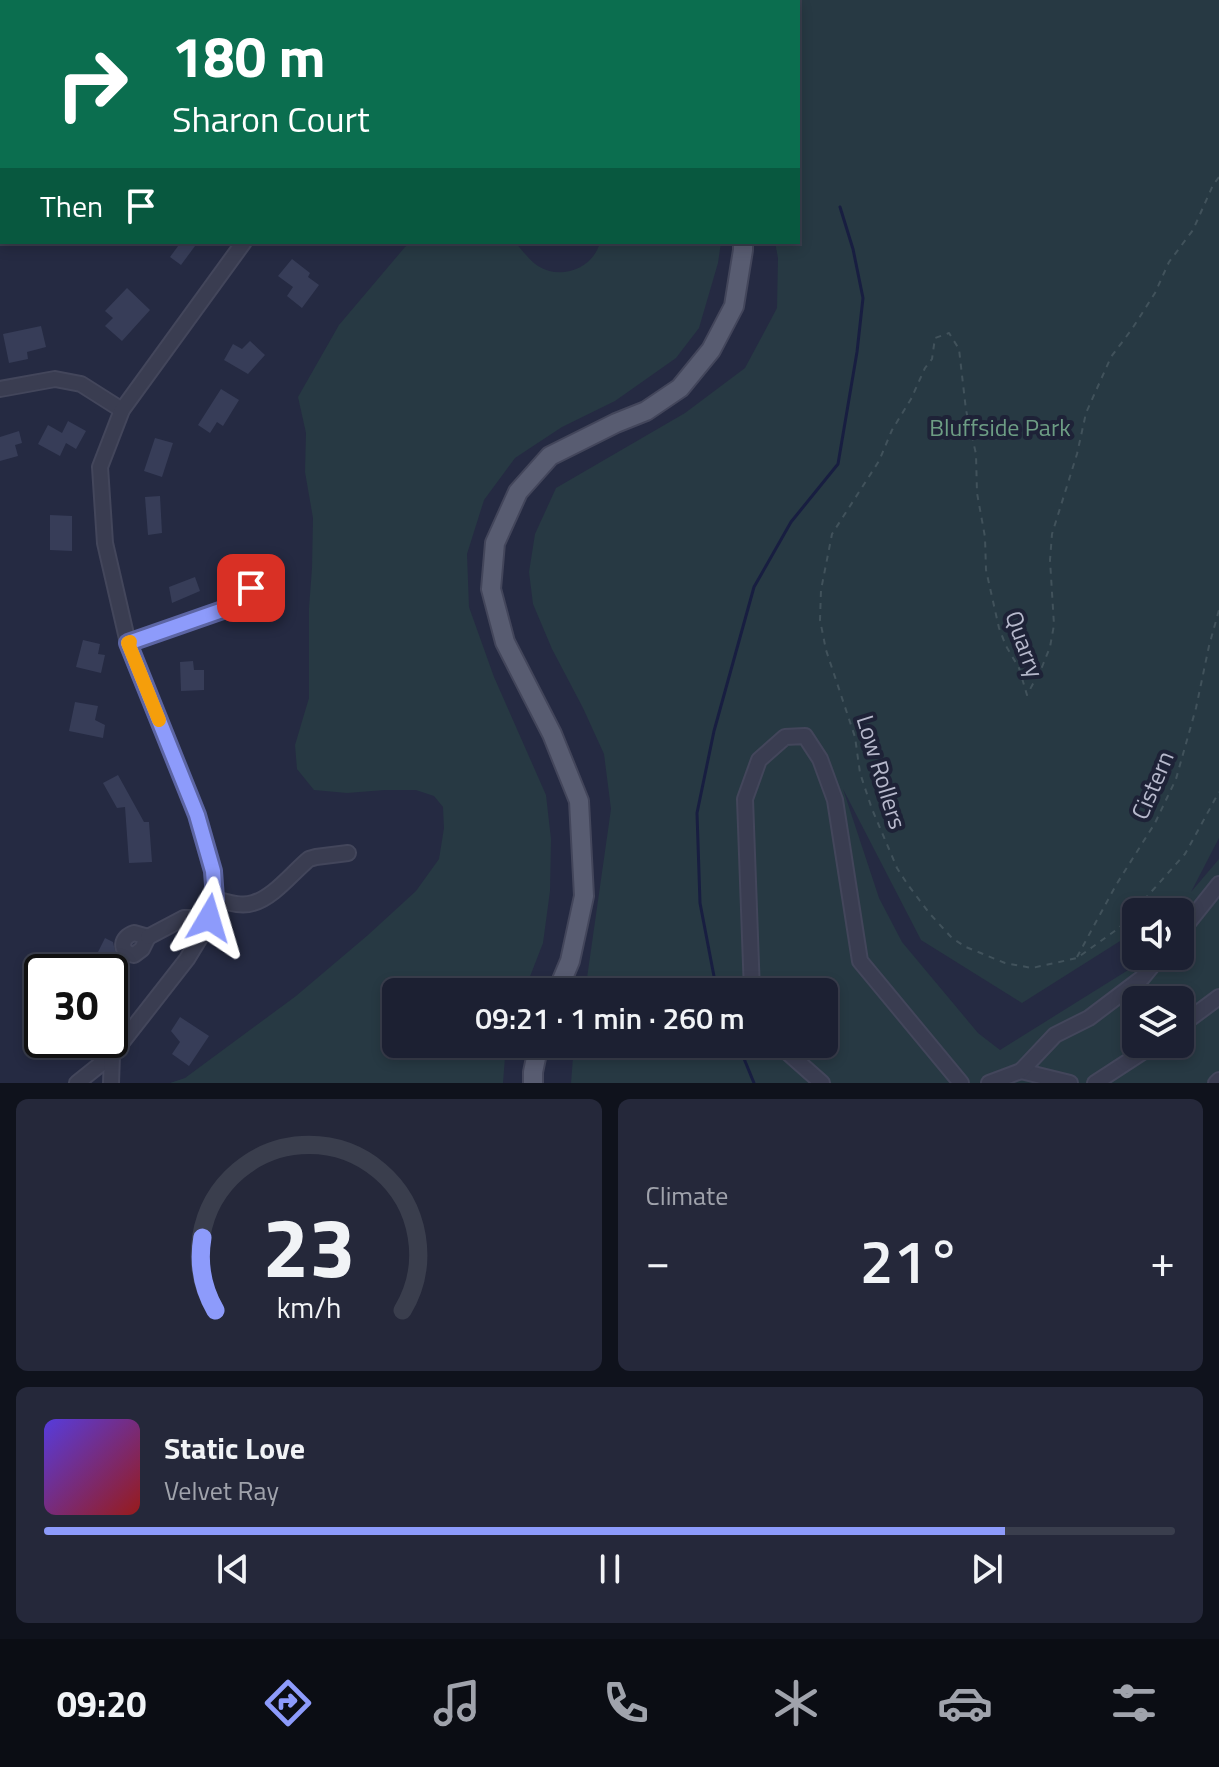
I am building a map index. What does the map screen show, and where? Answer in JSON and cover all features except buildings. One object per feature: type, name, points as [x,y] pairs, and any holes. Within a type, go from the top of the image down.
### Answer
[{"type":"main road","points":[[563,978],[570,961],[584,896],[579,801],[552,734],[505,642],[491,589],[495,543],[518,492],[550,456],[646,411],[680,388],[711,350],[734,306],[743,244]]},
{"type":"main road","points":[[533,1083],[536,1058]]},
{"type":"street","points":[[128,1035],[187,959],[204,931],[215,899],[213,871],[197,815],[128,643],[105,543],[100,467],[122,410],[243,244]]},
{"type":"street","points":[[0,389],[55,379],[81,384],[122,410]]},
{"type":"street","points":[[128,643],[237,605],[251,588]]},
{"type":"street","points":[[751,978],[745,799],[759,760],[785,737],[805,736],[820,759],[835,800],[860,961],[961,1083]]},
{"type":"street","points":[[215,899],[240,905],[254,903],[271,893],[309,859],[348,853]]},
{"type":"street","points":[[1194,915],[1219,884]]},
{"type":"street","points":[[148,937],[184,918],[209,918]]},
{"type":"street","points":[[989,1083],[1021,1071],[1055,1035],[1089,1018],[1149,970]]},
{"type":"street","points":[[1194,1016],[1219,997]]},
{"type":"street","points":[[77,1083],[108,1058]]},
{"type":"street","points":[[111,1083],[112,1058]]},
{"type":"street","points":[[794,1058],[822,1083]]},
{"type":"street","points":[[1095,1083],[1133,1058]]},
{"type":"street","points":[[1021,1071],[1070,1083]]},
{"type":"path","name":"Quarry","points":[[832,534],[879,461],[892,430],[932,359],[935,338],[949,333],[959,349],[966,410],[976,454],[986,570],[999,628],[1019,668],[1027,695],[1050,647],[1054,625],[1050,560],[1052,534],[1077,454],[1086,413],[1111,357],[1155,293],[1169,262],[1193,230],[1219,177]]},
{"type":"path","name":"Low Rollers","points":[[832,534],[821,590],[820,620],[826,650],[855,737],[860,773],[897,868],[930,914],[952,938],[1005,963],[1032,968],[1077,958],[1119,928],[1185,854],[1219,792]]},
{"type":"path","name":"Cistern","points":[[1077,958],[1116,885],[1155,823],[1176,779],[1219,610]]},
{"type":"green space","name":"Bluffside Park","points":[[800,0],[1219,0],[1219,838],[1191,892],[1219,859],[1219,1083],[571,1083],[573,1058],[838,1058],[838,978],[587,978],[611,809],[604,754],[533,604],[529,572],[535,534],[556,488],[685,413],[745,368],[777,308],[775,244],[800,244]]},
{"type":"green space","points":[[409,244],[517,244],[538,266],[566,272],[584,265],[599,244],[721,244],[699,328],[676,358],[615,401],[562,427],[515,458],[484,500],[467,554],[469,607],[494,677],[546,795],[551,839],[550,891],[543,943],[529,978],[382,978],[382,1058],[505,1058],[503,1083],[170,1083],[185,1078],[296,996],[416,891],[439,859],[444,828],[443,807],[434,796],[416,790],[347,793],[314,790],[297,769],[295,745],[309,698],[313,518],[305,472],[306,433],[298,397],[339,325]]},
{"type":"waterway","points":[[714,978],[700,903],[697,813],[714,731],[754,587],[791,522],[838,464],[863,298],[840,207]]},
{"type":"waterway","points":[[744,1058],[754,1083]]},
{"type":"slow traffic","points":[[130,642],[159,720]]},
{"type":"route","points":[[209,918],[215,899],[213,871],[197,815],[128,643],[237,605],[251,588]]}]
